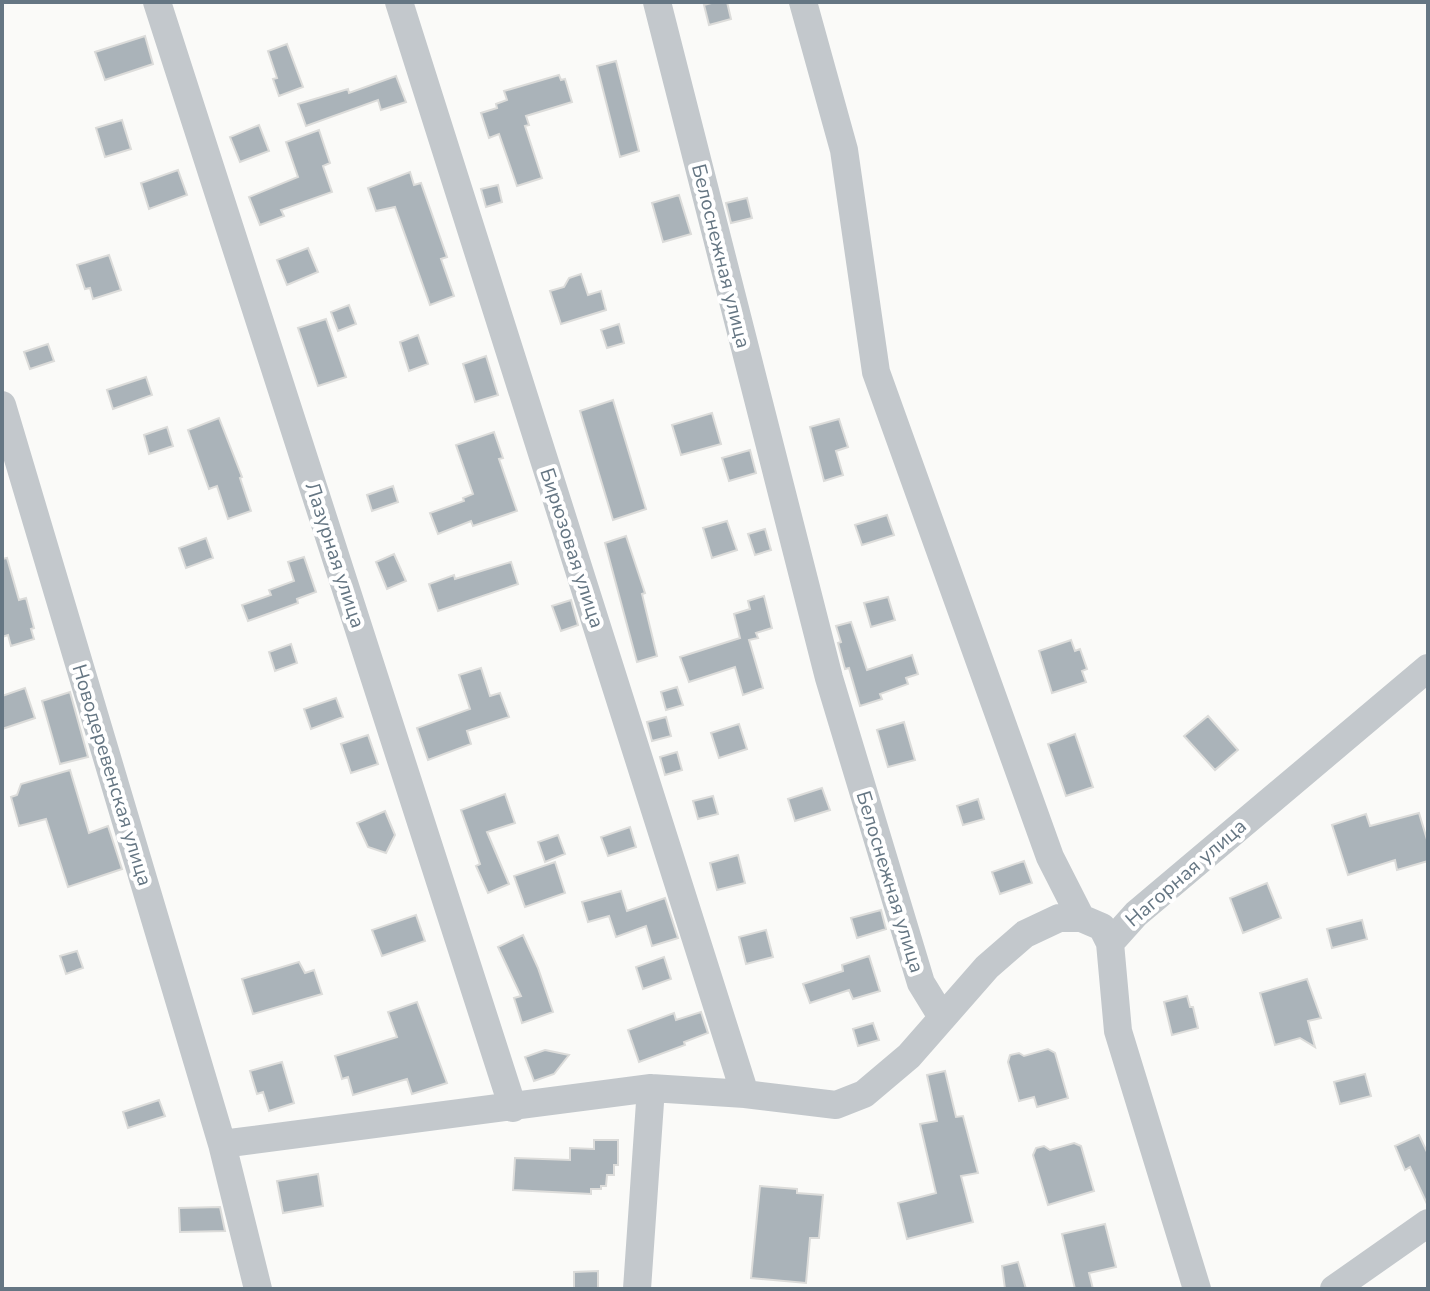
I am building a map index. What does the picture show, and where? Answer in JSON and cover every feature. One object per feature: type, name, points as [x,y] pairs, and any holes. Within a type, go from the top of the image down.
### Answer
[{"type":"street","name":"Лазурная улица","points":[[157,2],[513,1108]]},
{"type":"street","name":"Бирюзовая улица","points":[[399,2],[745,1094]]},
{"type":"street","name":"Белоснежная улица","points":[[657,2],[829,678],[921,983],[942,1017]]},
{"type":"street","points":[[803,2],[844,150],[876,372],[1050,857],[1081,918]]},
{"type":"street","name":"Новодеревенская улица","points":[[2,405],[222,1144]]},
{"type":"street","name":"Нагорная улица","points":[[1197,1289],[1118,1031],[1110,943],[1136,914],[1428,668]]},
{"type":"street","points":[[258,1289],[222,1144],[651,1088],[745,1094],[836,1105],[864,1094],[909,1056],[987,967],[1025,934],[1059,918],[1081,918],[1102,927],[1110,943]]},
{"type":"street","points":[[637,1289],[651,1088]]},
{"type":"street","points":[[1334,1289],[1428,1223]]},
{"type":"building","points":[[727,2],[731,19],[709,25],[704,5]]},
{"type":"building","points":[[145,36],[153,64],[105,80],[95,52]]},
{"type":"building","points":[[287,44],[303,87],[279,96],[268,51]]},
{"type":"building","points":[[616,61],[639,151],[620,157],[597,66]]},
{"type":"building","points":[[559,75],[561,80],[565,79],[572,102],[526,116],[529,125],[525,126],[542,178],[517,186],[499,134],[489,138],[481,113],[497,108],[496,104],[507,100],[504,91]]},
{"type":"building","points":[[396,76],[406,102],[381,110],[378,100],[306,126],[298,104],[348,89],[349,93]]},
{"type":"building","points":[[122,120],[131,149],[105,157],[96,128]]},
{"type":"building","points":[[259,125],[269,151],[240,162],[230,137]]},
{"type":"building","points":[[319,130],[330,163],[323,166],[332,192],[281,210],[284,216],[260,225],[249,197],[298,177],[286,142]]},
{"type":"building","points":[[178,170],[187,195],[149,209],[141,183]]},
{"type":"building","points":[[410,172],[414,185],[421,183],[447,257],[441,259],[454,296],[430,305],[395,207],[376,211],[368,188]]},
{"type":"building","points":[[498,185],[502,202],[486,207],[481,189]]},
{"type":"building","points":[[679,195],[691,234],[663,242],[652,203]]},
{"type":"building","points":[[747,198],[752,218],[731,223],[726,203]]},
{"type":"building","points":[[308,248],[318,272],[287,285],[277,260]]},
{"type":"building","points":[[109,255],[121,290],[93,299],[90,288],[85,289],[77,265]]},
{"type":"building","points":[[581,274],[588,295],[601,291],[606,310],[561,324],[550,291],[564,287],[569,278]]},
{"type":"building","points":[[349,305],[356,324],[338,331],[331,312]]},
{"type":"building","points":[[326,319],[346,377],[318,386],[298,328]]},
{"type":"building","points":[[619,324],[624,343],[607,348],[601,330]]},
{"type":"building","points":[[418,335],[428,364],[409,371],[400,342]]},
{"type":"building","points":[[48,344],[54,361],[30,369],[24,352]]},
{"type":"building","points":[[486,356],[498,395],[475,402],[463,364]]},
{"type":"building","points":[[146,377],[152,395],[113,409],[107,390]]},
{"type":"building","points":[[613,400],[646,509],[613,520],[580,411]]},
{"type":"building","points":[[712,413],[721,444],[681,455],[672,425]]},
{"type":"building","points":[[219,418],[242,477],[251,511],[228,519],[217,486],[209,489],[188,430]]},
{"type":"building","points":[[839,419],[848,447],[836,451],[843,475],[824,481],[810,427]]},
{"type":"building","points":[[167,427],[173,446],[149,454],[144,435]]},
{"type":"building","points":[[494,432],[503,458],[499,459],[517,511],[473,526],[471,521],[438,534],[430,513],[464,501],[463,498],[473,494],[456,445]]},
{"type":"building","points":[[750,450],[756,473],[729,481],[722,458]]},
{"type":"building","points":[[393,486],[398,502],[372,511],[367,495]]},
{"type":"building","points":[[887,515],[894,535],[862,545],[855,525]]},
{"type":"building","points":[[727,521],[737,550],[712,558],[703,528]]},
{"type":"building","points":[[765,529],[771,550],[755,555],[748,534]]},
{"type":"building","points":[[626,536],[645,593],[642,594],[657,656],[637,662],[605,543]]},
{"type":"building","points":[[206,538],[213,558],[186,568],[179,548]]},
{"type":"building","points":[[394,554],[406,581],[387,589],[376,562]]},
{"type":"building","points":[[304,557],[316,592],[297,599],[298,603],[248,621],[242,605],[271,595],[269,590],[294,581],[288,562]]},
{"type":"building","points":[[7,558],[19,600],[26,598],[34,628],[31,629],[34,639],[11,646],[8,635],[2,637],[2,559]]},
{"type":"building","points":[[511,562],[518,584],[438,611],[429,584]]},
{"type":"building","points":[[764,596],[772,628],[756,633],[758,638],[749,640],[763,688],[743,695],[735,667],[689,682],[680,657],[740,638],[734,614],[750,609],[748,601]]},
{"type":"building","points":[[888,597],[895,620],[871,627],[864,603]]},
{"type":"building","points":[[571,600],[578,625],[561,631],[552,606]]},
{"type":"building","points":[[851,622],[867,670],[912,655],[918,674],[906,678],[908,684],[880,694],[882,699],[860,706],[849,668],[845,669],[836,626]]},
{"type":"building","points":[[1071,640],[1075,651],[1080,649],[1087,669],[1082,671],[1086,682],[1052,693],[1039,651]]},
{"type":"building","points":[[291,644],[297,663],[275,671],[269,652]]},
{"type":"building","points":[[481,668],[490,696],[500,693],[509,717],[467,731],[471,744],[428,760],[417,728],[470,709],[459,675]]},
{"type":"building","points":[[677,687],[683,705],[666,710],[661,692]]},
{"type":"building","points":[[25,688],[35,718],[2,729],[2,696]]},
{"type":"building","points":[[70,692],[88,757],[60,764],[42,701]]},
{"type":"building","points":[[336,698],[343,717],[311,729],[304,709]]},
{"type":"building","points":[[1208,716],[1238,750],[1215,770],[1184,736]]},
{"type":"building","points":[[666,717],[671,736],[652,741],[647,722]]},
{"type":"building","points":[[904,722],[915,760],[888,767],[877,730]]},
{"type":"building","points":[[739,724],[747,749],[719,758],[711,733]]},
{"type":"building","points":[[1075,734],[1093,787],[1066,796],[1048,744]]},
{"type":"building","points":[[368,735],[378,764],[351,773],[341,744]]},
{"type":"building","points":[[677,752],[682,770],[665,775],[660,757]]},
{"type":"building","points":[[70,770],[89,833],[108,826],[122,869],[68,887],[46,819],[19,826],[11,797],[17,795],[21,784]]},
{"type":"building","points":[[822,788],[830,810],[795,821],[788,799]]},
{"type":"building","points":[[505,794],[515,823],[487,832],[509,884],[488,893],[476,866],[480,864],[461,810]]},
{"type":"building","points":[[713,796],[718,814],[698,819],[693,801]]},
{"type":"building","points":[[978,799],[984,819],[963,825],[957,806]]},
{"type":"building","points":[[385,811],[395,835],[386,853],[368,847],[357,823]]},
{"type":"building","points":[[1419,813],[1428,843],[1428,861],[1397,870],[1395,860],[1348,875],[1332,825],[1366,814],[1370,826]]},
{"type":"building","points":[[630,827],[636,847],[608,856],[601,837]]},
{"type":"building","points":[[558,835],[565,854],[545,862],[538,842]]},
{"type":"building","points":[[738,855],[745,883],[717,890],[710,863]]},
{"type":"building","points":[[1024,861],[1032,883],[1000,894],[992,872]]},
{"type":"building","points":[[555,862],[565,893],[525,907],[514,876]]},
{"type":"building","points":[[1267,883],[1281,918],[1243,933],[1230,898]]},
{"type":"building","points":[[621,891],[627,911],[665,898],[678,938],[652,946],[646,926],[616,937],[609,916],[588,922],[582,902]]},
{"type":"building","points":[[881,910],[886,929],[857,938],[851,918]]},
{"type":"building","points":[[416,915],[425,941],[382,956],[372,930]]},
{"type":"building","points":[[1362,920],[1367,939],[1332,948],[1327,929]]},
{"type":"building","points":[[766,930],[773,957],[746,964],[739,937]]},
{"type":"building","points":[[523,935],[553,1012],[522,1023],[514,998],[521,996],[498,947]]},
{"type":"building","points":[[77,951],[83,968],[66,974],[60,956]]},
{"type":"building","points":[[869,956],[880,991],[853,999],[849,990],[810,1003],[803,984],[843,971],[842,965]]},
{"type":"building","points":[[664,957],[671,979],[643,989],[636,967]]},
{"type":"building","points":[[299,962],[305,973],[314,970],[322,994],[253,1014],[242,979]]},
{"type":"building","points":[[1307,979],[1321,1018],[1308,1021],[1315,1047],[1300,1038],[1275,1045],[1260,993]]},
{"type":"building","points":[[1187,996],[1198,1028],[1172,1035],[1164,1002]]},
{"type":"building","points":[[417,1002],[447,1083],[412,1094],[407,1079],[353,1095],[348,1077],[342,1079],[335,1056],[397,1037],[388,1012]]},
{"type":"building","points":[[701,1012],[708,1033],[639,1062],[628,1030],[674,1013],[676,1020]]},
{"type":"building","points":[[873,1023],[879,1040],[858,1046],[853,1029]]},
{"type":"building","points":[[1048,1049],[1055,1053],[1068,1098],[1037,1107],[1034,1097],[1019,1101],[1008,1062],[1010,1055],[1019,1053],[1024,1056]]},
{"type":"building","points":[[545,1050],[569,1055],[554,1074],[534,1081],[525,1057]]},
{"type":"building","points":[[282,1062],[294,1103],[269,1111],[263,1092],[257,1094],[250,1071]]},
{"type":"building","points":[[945,1071],[956,1117],[963,1116],[978,1173],[961,1176],[973,1222],[907,1239],[898,1203],[936,1193],[920,1124],[937,1121],[927,1075]]},
{"type":"building","points":[[1365,1074],[1371,1096],[1340,1104],[1334,1082]]},
{"type":"building","points":[[159,1100],[165,1116],[128,1128],[123,1112]]},
{"type":"building","points":[[1419,1135],[1428,1154],[1428,1206],[1410,1167],[1405,1170],[1395,1146]]},
{"type":"building","points":[[594,1140],[618,1140],[618,1165],[614,1165],[614,1175],[607,1175],[606,1186],[591,1189],[591,1194],[513,1190],[515,1158],[570,1160],[570,1148],[594,1149]]},
{"type":"building","points":[[1074,1143],[1081,1146],[1094,1191],[1048,1205],[1033,1155],[1036,1148],[1044,1146],[1050,1150]]},
{"type":"building","points":[[318,1174],[323,1206],[283,1213],[277,1181]]},
{"type":"building","points":[[760,1186],[823,1195],[819,1238],[810,1238],[806,1283],[751,1278]]},
{"type":"building","points":[[220,1207],[225,1231],[180,1232],[179,1208]]},
{"type":"building","points":[[1105,1224],[1116,1267],[1089,1273],[1093,1289],[1075,1289],[1062,1234]]},
{"type":"building","points":[[1018,1262],[1026,1289],[1005,1289],[1002,1266]]},
{"type":"building","points":[[598,1271],[598,1289],[574,1289],[574,1272]]}]
